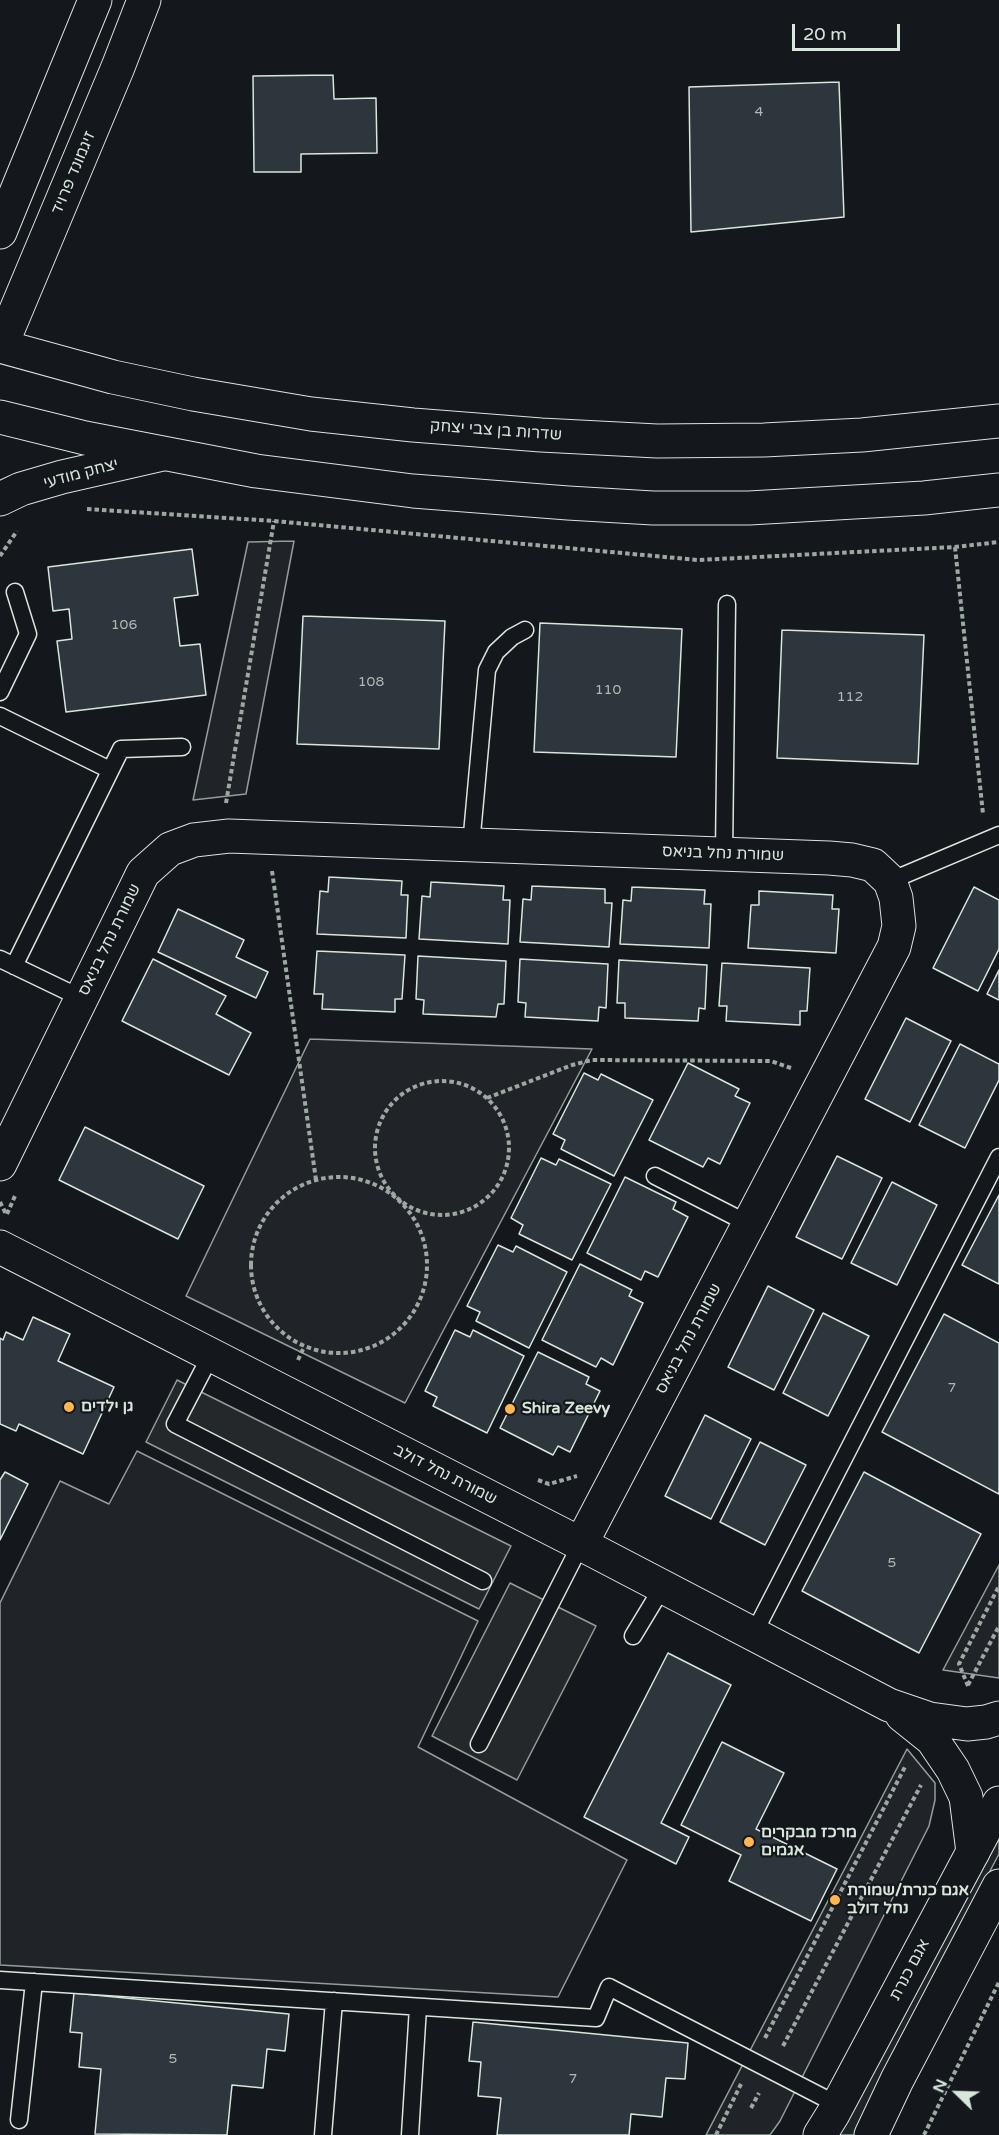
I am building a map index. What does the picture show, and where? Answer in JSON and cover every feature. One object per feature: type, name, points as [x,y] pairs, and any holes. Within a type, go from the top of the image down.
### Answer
[{"type":"street","points":[[0,232],[95,0]]},
{"type":"street","name":"זיגמונד פרויד","points":[[1,346],[144,0]]},
{"type":"street","name":"שדרות בן צבי יצחק","points":[[1,346],[113,377],[193,394],[311,414],[413,426],[669,441],[764,440],[862,435],[999,421]]},
{"type":"street","points":[[0,417],[85,438],[256,471],[413,491],[653,507],[760,508],[924,498],[999,490]]},
{"type":"street","name":"יצחק מודעי","points":[[0,499],[21,489],[62,477],[164,454]]},
{"type":"street","name":"שמורת נחל בניאס","points":[[0,1164],[143,873],[170,849],[194,840],[220,837],[267,838],[724,854],[852,860],[873,865],[890,880],[896,898],[899,926],[894,947],[581,1544]]},
{"type":"street","name":"שמורת נחל דולב","points":[[0,1247],[581,1544],[889,1705],[930,1719],[967,1724],[999,1718]]},
{"type":"street","name":"שמורת נחל דולב","points":[[889,1705],[932,1738],[953,1770],[966,1797],[973,1852]]},
{"type":"street","name":"אגם כנרת","points":[[820,2135],[999,1803]]},
{"type":"street","points":[[871,2135],[897,2080],[999,1886]]},
{"type":"lane","points":[[0,692],[28,634],[15,592]]},
{"type":"lane","points":[[724,854],[727,604]]},
{"type":"lane","points":[[471,845],[486,670],[495,652],[512,637],[525,630]]},
{"type":"lane","points":[[0,716],[110,770]]},
{"type":"lane","points":[[81,998],[7,962],[120,749],[182,747]]},
{"type":"lane","points":[[890,880],[992,838]]},
{"type":"lane","points":[[753,1635],[999,1157]]},
{"type":"lane","points":[[655,1176],[749,1224]]},
{"type":"lane","points":[[211,1355],[175,1424],[483,1581]]},
{"type":"lane","points":[[479,1744],[581,1544]]},
{"type":"lane","points":[[633,1636],[662,1588]]},
{"type":"lane","points":[[0,1980],[596,2018],[609,1987],[838,2105]]},
{"type":"lane","points":[[19,2120],[34,1982]]},
{"type":"lane","points":[[323,2135],[334,2001]]},
{"type":"lane","points":[[410,2135],[418,2007]]},
{"type":"path","points":[[86,509],[274,521],[698,560],[955,547],[999,542]]},
{"type":"path","points":[[220,837],[274,521]]},
{"type":"path","points":[[0,556],[19,530]]},
{"type":"path","points":[[955,547],[992,838]]},
{"type":"path","points":[[267,838],[315,1180]]},
{"type":"path","points":[[487,1098],[572,1065],[592,1060],[771,1061],[823,1083]]},
{"type":"path","points":[[404,1204],[381,1186],[354,1177],[325,1176],[297,1186],[274,1203],[258,1227],[250,1255],[252,1284],[262,1311],[282,1333],[304,1347],[330,1353],[356,1352],[382,1342],[403,1326],[418,1304],[426,1279],[427,1252],[419,1226],[404,1204],[382,1179],[375,1158],[376,1134],[385,1113],[400,1096],[419,1084],[442,1080],[465,1084],[487,1098],[499,1112],[507,1131],[509,1153],[504,1174],[493,1192],[476,1206],[456,1214],[435,1215],[404,1204]]},
{"type":"path","points":[[296,1362],[307,1367]]},
{"type":"path","points":[[538,1480],[549,1484],[584,1475]]},
{"type":"path","points":[[999,1586],[958,1664],[968,1686],[999,1626]]},
{"type":"path","points":[[716,2135],[908,1761]]},
{"type":"path","points":[[751,2108],[924,1779]]},
{"type":"path","points":[[924,2135],[999,1982]]},
{"type":"shaded area","points":[[294,541],[246,794],[193,800],[248,542]]},
{"type":"shaded area","points":[[310,1039],[592,1049],[405,1403],[186,1296]]},
{"type":"shaded area","points":[[177,1380],[511,1546],[479,1609],[146,1442]]},
{"type":"shaded area","points":[[137,1451],[478,1621],[418,1747],[627,1860],[558,1997],[0,1965],[0,1603],[60,1481],[109,1504]]},
{"type":"shaded area","points":[[999,1565],[999,1678],[943,1670]]},
{"type":"shaded area","points":[[510,1583],[596,1626],[517,1780],[432,1736]]},
{"type":"shaded area","points":[[907,1749],[935,1783],[935,1800],[929,1826],[780,2121],[770,2135],[706,2135]]},
{"type":"shaded area","points":[[999,1832],[999,1854],[898,2044],[856,2135],[838,2135]]},
{"type":"building","points":[[333,75],[334,99],[376,98],[377,153],[301,154],[301,172],[254,172],[253,76]]},
{"type":"building","points":[[839,82],[844,217],[691,232],[689,87]]},
{"type":"building","points":[[192,549],[198,595],[174,598],[180,646],[200,644],[206,695],[66,712],[57,641],[72,639],[69,609],[53,611],[48,567]]},
{"type":"building","points":[[303,616],[445,621],[439,749],[297,744]]},
{"type":"building","points":[[540,623],[682,629],[676,757],[534,752]]},
{"type":"building","points":[[782,630],[924,635],[918,764],[777,758]]},
{"type":"building","points":[[329,877],[402,881],[401,895],[408,895],[406,938],[317,934],[320,891],[328,892]]},
{"type":"building","points":[[431,882],[504,886],[503,900],[510,900],[508,944],[419,939],[422,896],[430,897]]},
{"type":"building","points":[[532,886],[605,889],[605,903],[612,903],[609,947],[520,942],[523,899],[531,900]]},
{"type":"building","points":[[632,887],[705,890],[704,904],[711,904],[709,948],[620,944],[623,900],[631,901]]},
{"type":"building","points":[[974,887],[999,900],[999,949],[978,991],[933,968]]},
{"type":"building","points":[[759,891],[833,895],[832,909],[839,909],[836,953],[748,948],[751,905],[759,905]]},
{"type":"building","points":[[178,909],[244,940],[236,957],[268,972],[256,998],[158,952]]},
{"type":"building","points":[[317,951],[405,955],[402,999],[395,999],[395,1012],[322,1009],[323,994],[314,994]]},
{"type":"building","points":[[418,956],[506,961],[504,1004],[498,1004],[496,1017],[423,1014],[424,1000],[416,999]]},
{"type":"building","points":[[153,959],[226,996],[216,1014],[251,1033],[229,1075],[122,1021]]},
{"type":"building","points":[[520,959],[608,964],[606,1008],[599,1007],[598,1021],[525,1017],[526,1003],[518,1002]]},
{"type":"building","points":[[619,960],[707,965],[705,1009],[699,1008],[698,1021],[625,1018],[625,1003],[617,1003]]},
{"type":"building","points":[[722,963],[810,968],[807,1011],[800,1011],[800,1025],[726,1021],[727,1006],[719,1006]]},
{"type":"building","points":[[999,970],[999,1000],[987,994]]},
{"type":"building","points":[[906,1018],[951,1041],[910,1122],[865,1099]]},
{"type":"building","points":[[960,1044],[999,1064],[999,1080],[965,1148],[919,1125]]},
{"type":"building","points":[[688,1063],[739,1089],[735,1096],[750,1103],[720,1164],[708,1158],[703,1167],[649,1140]]},
{"type":"building","points":[[584,1073],[598,1080],[601,1074],[653,1100],[614,1176],[561,1149],[565,1140],[553,1134]]},
{"type":"building","points":[[85,1127],[204,1186],[178,1239],[59,1180]]},
{"type":"building","points":[[837,1156],[882,1178],[842,1259],[796,1237]]},
{"type":"building","points":[[541,1158],[556,1165],[559,1159],[611,1184],[572,1260],[519,1234],[523,1225],[511,1218]]},
{"type":"building","points":[[625,1177],[676,1202],[673,1209],[688,1217],[658,1277],[645,1271],[641,1280],[587,1253]]},
{"type":"building","points":[[892,1182],[937,1205],[897,1285],[851,1263]]},
{"type":"building","points":[[999,1195],[999,1284],[962,1265]]},
{"type":"building","points":[[498,1245],[513,1252],[516,1246],[567,1272],[529,1348],[476,1321],[480,1312],[467,1306]]},
{"type":"building","points":[[580,1264],[632,1290],[629,1296],[643,1303],[613,1365],[601,1358],[596,1367],[542,1340]]},
{"type":"building","points":[[768,1286],[814,1310],[774,1390],[728,1367]]},
{"type":"building","points":[[823,1313],[869,1336],[828,1416],[783,1393]]},
{"type":"building","points":[[944,1314],[999,1343],[999,1494],[882,1432]]},
{"type":"building","points":[[33,1317],[70,1334],[58,1361],[114,1387],[83,1454],[19,1424],[16,1431],[0,1424],[0,1338],[3,1340],[6,1332],[23,1340]]},
{"type":"building","points":[[455,1330],[470,1337],[473,1330],[524,1356],[487,1433],[433,1406],[437,1397],[425,1391]]},
{"type":"building","points":[[538,1352],[589,1377],[586,1384],[600,1391],[570,1452],[558,1446],[553,1455],[500,1428]]},
{"type":"building","points":[[705,1415],[751,1439],[711,1519],[665,1496]]},
{"type":"building","points":[[760,1442],[806,1465],[765,1545],[720,1522]]},
{"type":"building","points":[[5,1472],[28,1484],[0,1540],[0,1480]]},
{"type":"building","points":[[864,1472],[981,1534],[919,1653],[802,1591]]},
{"type":"building","points":[[668,1653],[731,1685],[661,1823],[689,1837],[676,1864],[584,1817]]},
{"type":"building","name":"מרכז מבקרים אגמים","points":[[722,1742],[784,1773],[756,1829],[837,1869],[811,1921],[729,1881],[741,1855],[681,1825]]},
{"type":"building","points":[[74,1993],[289,2014],[285,2051],[267,2049],[263,2088],[232,2085],[227,2135],[95,2134],[101,2069],[79,2067],[82,2033],[70,2032]]},
{"type":"building","points":[[473,2022],[688,2043],[685,2079],[666,2078],[662,2117],[631,2114],[629,2135],[497,2135],[501,2098],[478,2096],[481,2062],[469,2061]]},
{"type":"place","name":"גן ילדים","points":[[69,1407]]},
{"type":"place","name":"Shira Zeevy","points":[[510,1409]]},
{"type":"place","name":"מרכז מבקרים אגמים","points":[[749,1842]]},
{"type":"place","name":"אגם כנרת/שמורת נחל דולב","points":[[835,1900]]}]
